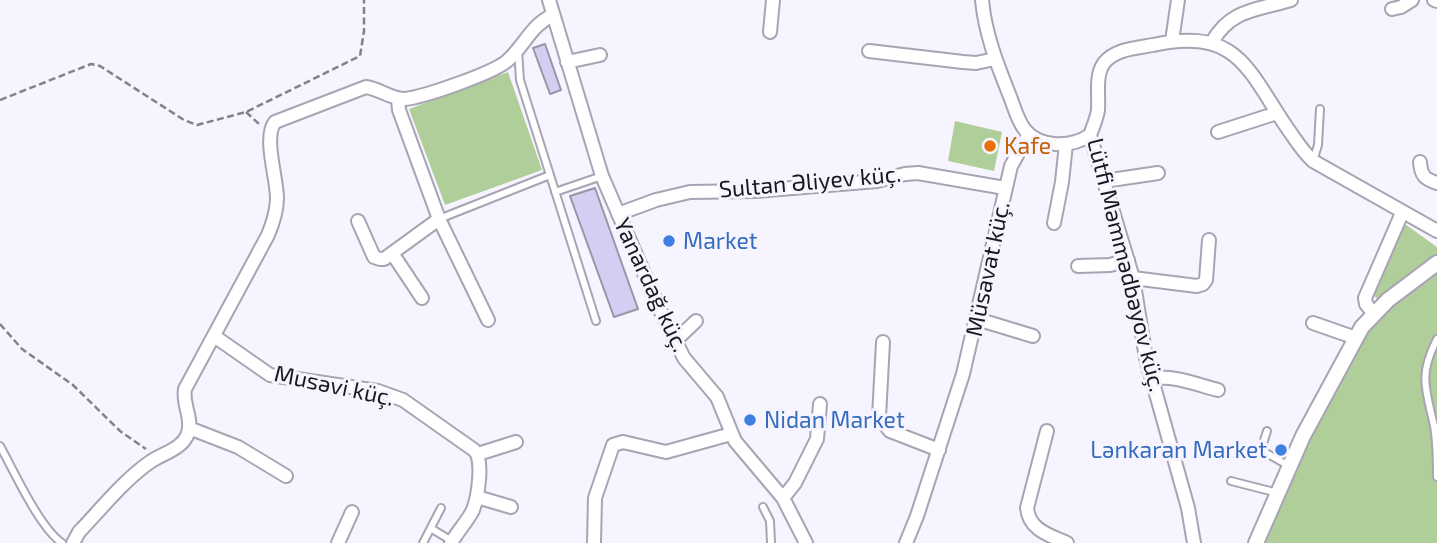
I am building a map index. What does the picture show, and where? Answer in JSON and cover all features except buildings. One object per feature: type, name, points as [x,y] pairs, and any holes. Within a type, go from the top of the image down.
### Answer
[{"type":"street","name":"Yanardağ küç.","points":[[549,0],[602,176],[675,341],[688,364],[717,397],[739,447],[783,498],[806,543]]},
{"type":"street","points":[[770,32],[773,0]]},
{"type":"street","points":[[982,0],[987,34],[995,59],[1019,121],[1029,134],[1046,143],[1066,144],[1090,135]]},
{"type":"street","points":[[1172,41],[1178,0]]},
{"type":"street","points":[[1212,42],[1221,27],[1234,17],[1291,0]]},
{"type":"street","points":[[1392,9],[1412,0]]},
{"type":"street","points":[[73,543],[79,532],[138,471],[183,442],[190,428],[185,389],[268,235],[275,216],[276,184],[270,130],[279,120],[361,89],[373,88],[398,99],[416,97],[490,70],[504,64],[538,23],[553,15]]},
{"type":"street","name":"Lütfi Məmmədbəyov küç.","points":[[1194,543],[1188,508],[1142,341],[1133,278],[1090,135],[1098,113],[1100,73],[1105,61],[1119,52],[1172,41],[1188,39],[1212,42],[1236,55],[1245,64],[1313,161],[1437,231]]},
{"type":"street","points":[[869,51],[976,63],[995,59]]},
{"type":"street","points":[[567,62],[600,55]]},
{"type":"street","points":[[398,99],[399,110],[439,219],[488,320]]},
{"type":"street","points":[[1218,132],[1277,113]]},
{"type":"street","name":"Müsavat küç.","points":[[906,543],[963,374],[1014,156],[1029,134]]},
{"type":"street","points":[[1054,223],[1066,144]]},
{"type":"street","points":[[1420,162],[1421,173],[1429,181],[1437,183]]},
{"type":"street","name":"Sultan Əliyev küç.","points":[[618,214],[656,200],[690,192],[756,191],[865,182],[918,173],[1005,188]]},
{"type":"street","points":[[1104,181],[1158,173]]},
{"type":"street","points":[[1373,313],[1365,298],[1402,213]]},
{"type":"street","points":[[358,221],[374,257],[380,260],[439,219]]},
{"type":"street","points":[[1133,278],[1203,284],[1206,280],[1209,240]]},
{"type":"street","points":[[392,253],[422,298]]},
{"type":"street","points":[[1079,266],[1110,265],[1128,260]]},
{"type":"street","points":[[1256,543],[1289,466],[1356,338],[1373,313],[1437,263]]},
{"type":"street","points":[[977,319],[1034,337]]},
{"type":"street","points":[[675,341],[696,321]]},
{"type":"street","points":[[1313,323],[1356,338]]},
{"type":"street","name":"Musəvi küç.","points":[[214,335],[270,375],[378,391],[403,400],[478,454]]},
{"type":"street","points":[[883,342],[879,417],[890,431],[939,450]]},
{"type":"street","points":[[1152,379],[1160,377],[1218,390]]},
{"type":"street","points":[[783,498],[795,483],[817,439],[820,404]]},
{"type":"street","points":[[190,428],[238,447],[286,476]]},
{"type":"street","points":[[1047,431],[1027,508],[1028,516],[1036,528],[1067,543]]},
{"type":"street","points":[[594,543],[595,498],[613,445],[623,442],[666,452],[731,434]]},
{"type":"street","points":[[451,542],[470,515],[477,497],[478,454],[516,442]]},
{"type":"street","points":[[477,497],[511,507]]},
{"type":"street","points":[[338,543],[352,512]]},
{"type":"lane","points":[[519,48],[520,80],[596,321]]},
{"type":"lane","points":[[1313,161],[1318,145],[1320,109]]},
{"type":"lane","points":[[439,219],[550,175]]},
{"type":"lane","points":[[555,192],[602,176]]},
{"type":"lane","points":[[1437,339],[1427,363],[1424,391],[1434,428],[1437,477]]},
{"type":"lane","points":[[1267,431],[1261,450],[1289,466]]},
{"type":"lane","points":[[0,446],[36,510],[56,539],[62,543]]},
{"type":"lane","points":[[1231,481],[1278,492]]},
{"type":"lane","points":[[763,507],[771,521],[771,543]]},
{"type":"lane","points":[[422,543],[432,529],[441,508]]},
{"type":"lane","points":[[432,529],[451,542]]},
{"type":"path","points":[[0,100],[91,64],[100,66],[184,120],[197,125],[246,112],[360,57],[364,31],[364,0]]},
{"type":"path","points":[[246,112],[270,130]]},
{"type":"path","points":[[0,324],[22,349],[73,385],[120,431],[157,457]]},
{"type":"green space","points":[[508,72],[542,170],[445,205],[409,109]]},
{"type":"green space","points":[[955,121],[1002,132],[994,171],[948,161]]},
{"type":"green space","points":[[1405,224],[1437,247],[1437,256],[1378,300],[1372,293]]},
{"type":"green space","points":[[1437,269],[1437,543],[1263,543],[1310,434],[1367,329],[1376,318]]},
{"type":"place","name":"Kafe","points":[[990,146]]},
{"type":"place","name":"Market","points":[[669,241]]},
{"type":"place","name":"Nidan Market","points":[[750,420]]},
{"type":"place","name":"Lənkaran Market","points":[[1281,450]]}]
